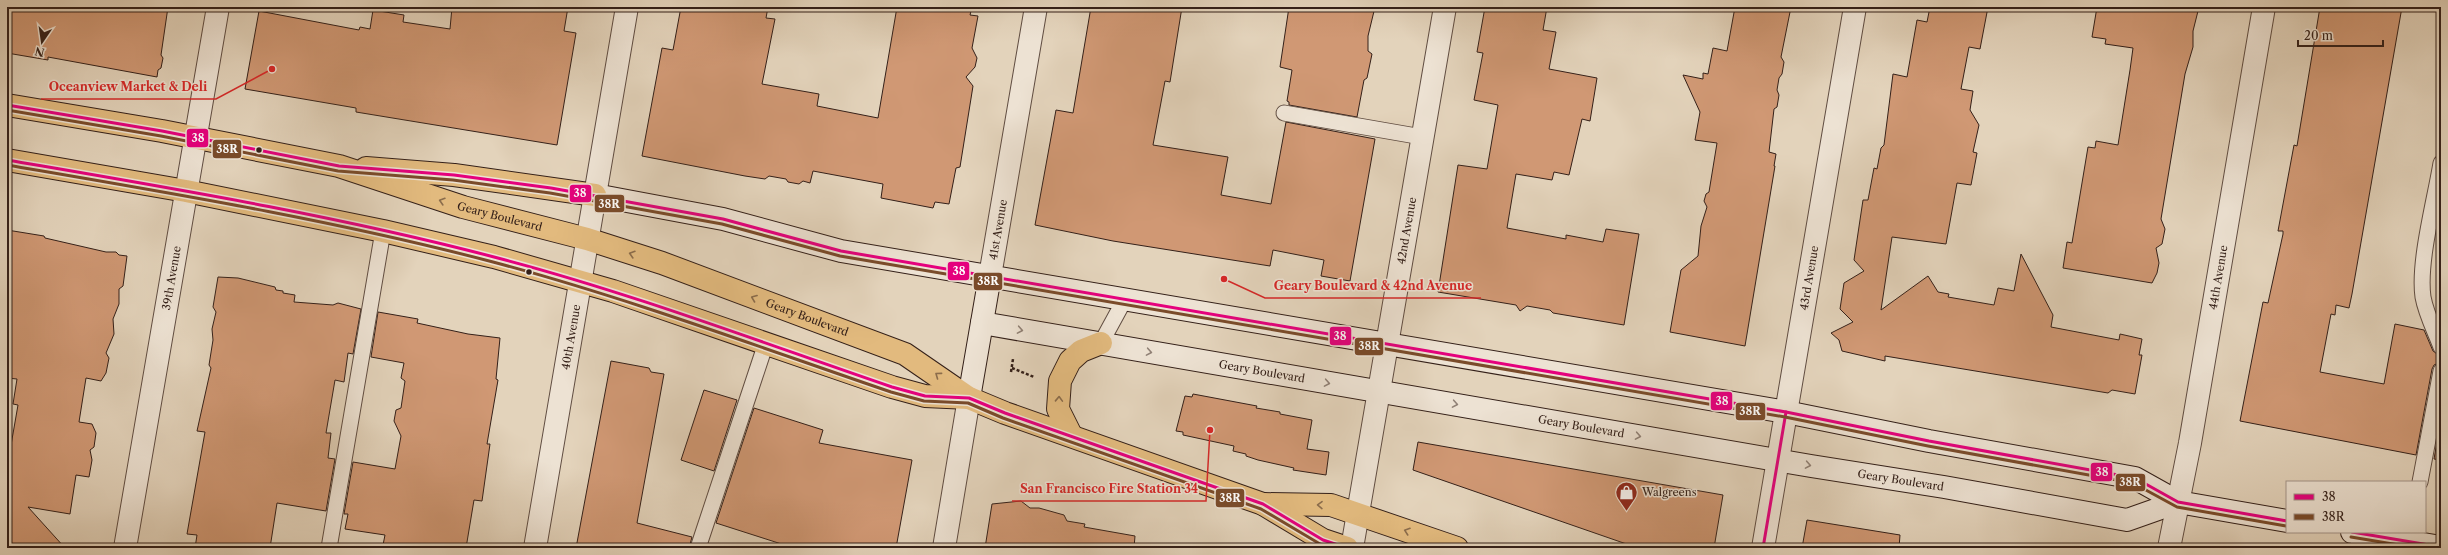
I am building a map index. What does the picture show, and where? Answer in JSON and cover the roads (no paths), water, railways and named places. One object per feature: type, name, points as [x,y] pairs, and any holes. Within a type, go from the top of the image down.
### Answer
[{"type":"main road","name":"Geary Boulevard","points":[[7,105],[196,137],[339,166],[434,199],[588,239],[662,263],[905,354],[969,398],[1005,414],[1071,435],[1263,504],[1323,540],[1347,548]]},
{"type":"main road","name":"Geary Boulevard","points":[[7,160],[186,192],[383,231],[580,280],[925,396],[969,398]]},
{"type":"main road","points":[[339,166],[454,175],[595,195]]},
{"type":"main road","points":[[1071,435],[1058,409],[1060,381],[1070,361],[1081,351],[1101,343]]},
{"type":"main road","name":"Geary Boulevard","points":[[1263,504],[1331,505],[1457,548]]},
{"type":"street","name":"39th Avenue","points":[[125,548],[218,7]]},
{"type":"street","name":"40th Avenue","points":[[535,548],[627,7]]},
{"type":"street","name":"41st Avenue","points":[[944,548],[1036,7]]},
{"type":"street","name":"42nd Avenue","points":[[1352,548],[1444,7]]},
{"type":"street","name":"43rd Avenue","points":[[1763,548],[1855,7]]},
{"type":"street","name":"44th Avenue","points":[[2169,548],[2264,7]]},
{"type":"street","name":"Geary Boulevard","points":[[595,195],[723,219],[841,251],[1786,412],[1929,441],[2135,478],[2178,502],[2286,521]]},
{"type":"street","name":"Geary Boulevard","points":[[982,323],[1777,460],[1944,487],[2127,520],[2178,502]]},
{"type":"street","points":[[2364,533],[2410,537],[2441,547]]},
{"type":"lane","points":[[1284,112],[1422,137]]},
{"type":"lane","points":[[2441,163],[2424,262],[2422,284],[2426,310],[2441,347]]},
{"type":"lane","points":[[329,548],[383,231]]},
{"type":"lane","points":[[1101,343],[1125,299]]},
{"type":"lane","points":[[698,548],[766,343]]},
{"type":"lane","points":[[2420,481],[2441,371]]},
{"type":"place","name":"Oceanview Market & Deli","points":[[272,69]]},
{"type":"place","name":"Geary Boulevard & 42nd Avenue","points":[[1224,279]]},
{"type":"place","name":"San Francisco Fire Station 34","points":[[1210,430]]},
{"type":"place","name":"Walgreens","points":[[1627,512]]}]
